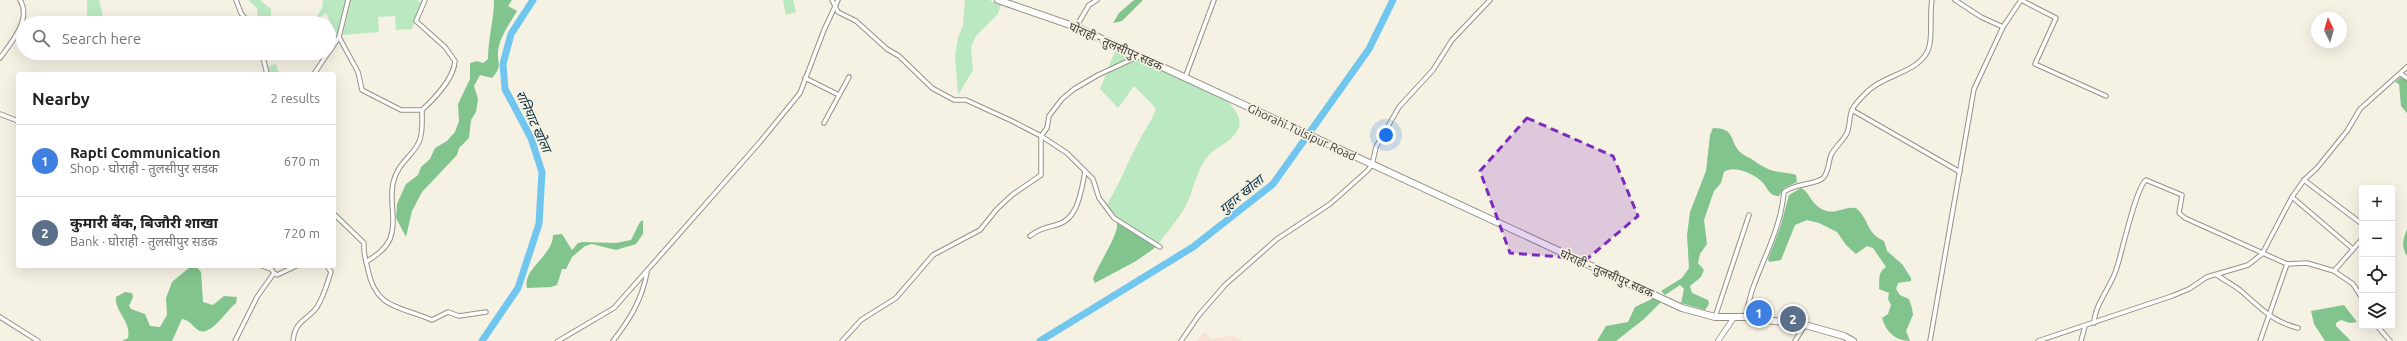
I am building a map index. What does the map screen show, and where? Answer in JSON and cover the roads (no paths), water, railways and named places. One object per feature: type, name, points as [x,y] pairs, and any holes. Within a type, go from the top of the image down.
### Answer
[{"type":"main road","name":"घोराही - तुलसीपुर सडक","points":[[998,0],[1076,27],[1232,100]]},
{"type":"main road","name":"Ghorahi Tulsipur Road","points":[[1232,100],[1372,165]]},
{"type":"main road","name":"घोराही - तुलसीपुर सडक","points":[[1372,165],[1682,308],[1715,317],[1733,319],[1745,317],[1805,325],[1844,336],[1853,341]]},
{"type":"street","points":[[20,0],[24,16]]},
{"type":"street","points":[[236,0],[243,16]]},
{"type":"street","points":[[336,42],[339,37],[348,0]]},
{"type":"street","points":[[366,262],[382,251],[390,239],[392,226],[391,203],[394,183],[401,164],[418,144],[422,110],[443,87],[455,68],[455,61],[440,42],[416,22],[425,0]]},
{"type":"street","points":[[832,0],[838,12],[856,21],[887,49],[900,56],[932,88],[954,100],[966,100],[1041,136],[1067,153],[1093,179],[1099,198],[1114,218],[1160,247]]},
{"type":"street","points":[[558,341],[614,308],[760,142],[800,93],[835,4],[838,0]]},
{"type":"street","points":[[1076,27],[1089,4],[1097,0]]},
{"type":"street","points":[[1185,78],[1214,0]]},
{"type":"street","points":[[1181,341],[1199,315],[1225,285],[1278,240],[1330,204],[1372,165],[1376,147],[1399,107],[1433,70],[1452,40],[1490,0]]},
{"type":"street","points":[[1745,317],[1754,286],[1777,231],[1783,212],[1784,192],[1804,183],[1817,183],[1822,179],[1827,173],[1832,154],[1847,132],[1852,110],[1873,87],[1902,72],[1927,53],[1930,40],[1929,15],[1932,0]]},
{"type":"street","points":[[1955,0],[1981,17],[2003,27]]},
{"type":"street","points":[[1930,341],[1974,89],[2003,27],[2021,0],[2056,18],[2035,64],[2106,96]]},
{"type":"street","points":[[0,58],[16,35]]},
{"type":"street","points":[[339,37],[358,72],[362,90],[401,110],[422,110]]},
{"type":"street","points":[[842,341],[861,320],[896,298],[933,255],[980,230],[997,209],[1012,195],[1042,175],[1041,136],[1047,128],[1050,116],[1062,99],[1074,89],[1098,75],[1139,56]]},
{"type":"street","points":[[264,60],[267,72]]},
{"type":"street","points":[[315,72],[324,60]]},
{"type":"street","points":[[2038,341],[2094,324],[2172,296],[2189,289],[2206,277],[2248,265],[2262,254],[2292,197],[2304,180],[2317,168],[2347,131],[2360,109],[2401,74],[2407,67]]},
{"type":"street","points":[[2401,74],[2407,78]]},
{"type":"street","points":[[824,123],[849,76]]},
{"type":"street","points":[[805,78],[839,95]]},
{"type":"street","points":[[1852,110],[1960,172]]},
{"type":"street","points":[[0,114],[16,120]]},
{"type":"street","points":[[1030,236],[1037,230],[1062,222],[1076,211],[1085,172]]},
{"type":"street","points":[[2304,180],[2359,222]]},
{"type":"street","points":[[2094,324],[2094,317],[2117,268],[2121,250],[2144,181],[2150,181],[2182,195],[2179,213],[2185,218],[2287,264],[2307,264],[2334,271],[2353,284],[2359,293]]},
{"type":"street","points":[[2292,197],[2325,228],[2353,249]]},
{"type":"street","points":[[1715,317],[1749,215]]},
{"type":"street","points":[[336,219],[338,216],[364,243],[363,255],[374,291],[381,299],[392,305],[432,320],[448,312],[459,316],[486,312]]},
{"type":"street","points":[[2334,271],[2359,242]]},
{"type":"street","points":[[2260,341],[2287,264]]},
{"type":"street","points":[[268,268],[277,275],[292,268]]},
{"type":"street","points":[[293,341],[294,332],[298,324],[316,309],[323,298],[331,272],[328,268]]},
{"type":"street","points":[[613,341],[633,314],[642,294],[647,270]]},
{"type":"street","points":[[235,341],[257,297],[274,273]]},
{"type":"street","points":[[2217,275],[2243,292],[2280,323],[2298,328]]},
{"type":"street","points":[[0,317],[38,341]]},
{"type":"street","points":[[1718,341],[1733,319]]},
{"type":"street","points":[[1795,341],[1805,325]]},
{"type":"street","points":[[2081,341],[2085,326]]},
{"type":"street","points":[[2380,329],[2390,341]]},
{"type":"waterway","name":"रानिघाट खोला","points":[[482,341],[518,288],[539,224],[542,172],[531,138],[505,89],[503,64],[511,34],[533,0]]},
{"type":"waterway","name":"गुहार खोला","points":[[1040,341],[1193,247],[1273,184],[1369,49],[1393,0]]},
{"type":"place","name":"Rapti Communication","points":[[1759,313]]},
{"type":"place","name":"कुमारी बैंक, बिजौरी शाखा","points":[[1793,319]]}]
